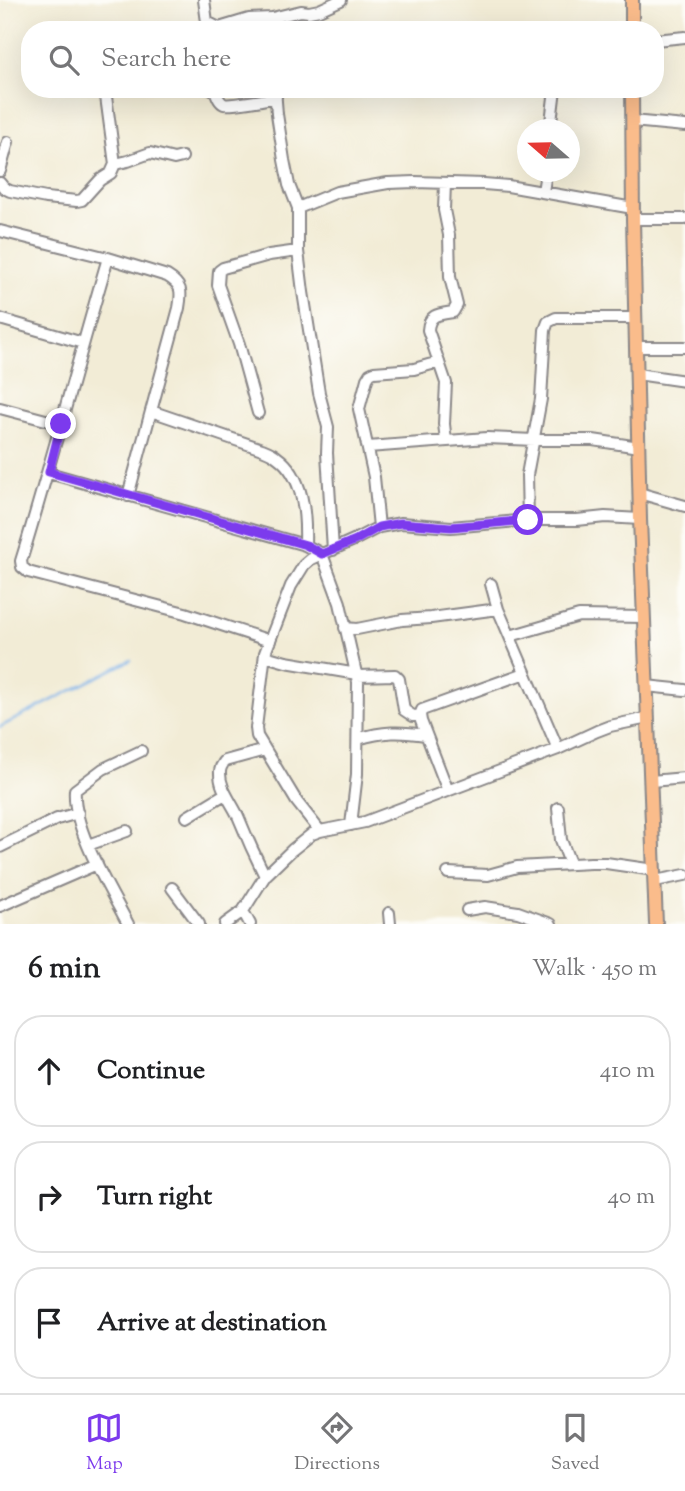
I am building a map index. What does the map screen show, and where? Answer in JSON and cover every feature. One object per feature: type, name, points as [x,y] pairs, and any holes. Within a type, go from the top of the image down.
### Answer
[{"type":"main road","points":[[632,0],[632,21]]},
{"type":"main road","points":[[632,98],[639,493],[656,924]]},
{"type":"street","points":[[204,0],[206,21]]},
{"type":"street","points":[[295,0],[301,11]]},
{"type":"street","points":[[279,21],[301,11],[319,10],[341,0]]},
{"type":"street","points":[[664,39],[685,37]]},
{"type":"street","points":[[0,183],[10,191],[46,198],[82,200],[100,180],[111,173],[115,164],[106,98]]},
{"type":"street","points":[[219,98],[224,104],[263,101],[268,98]]},
{"type":"street","points":[[276,98],[289,185],[298,208],[298,251],[319,393],[327,427],[328,552],[357,675],[358,739],[351,825]]},
{"type":"street","points":[[551,119],[554,98]]},
{"type":"street","points":[[632,121],[685,126]]},
{"type":"street","points":[[0,171],[8,142]]},
{"type":"street","points":[[115,164],[150,152],[174,159],[181,157]]},
{"type":"street","points":[[543,192],[544,182]]},
{"type":"street","points":[[298,208],[337,192],[375,185],[445,183],[496,185],[543,192],[633,214],[685,219]]},
{"type":"street","points":[[445,183],[444,210],[449,235],[450,278],[457,305],[453,313],[436,314],[429,323],[428,330],[446,383],[446,441]]},
{"type":"street","points":[[0,231],[167,276],[176,281],[180,288],[179,308],[128,496]]},
{"type":"street","points":[[258,413],[217,277],[223,268],[269,255],[298,251]]},
{"type":"street","points":[[108,258],[49,472],[21,561],[23,570],[185,613],[271,641]]},
{"type":"street","points":[[528,520],[527,475],[542,392],[545,330],[548,322],[556,318],[636,318]]},
{"type":"street","points":[[0,319],[83,343]]},
{"type":"street","points":[[637,347],[685,347]]},
{"type":"street","points":[[379,527],[374,477],[359,409],[367,379],[374,372],[414,369],[439,362]]},
{"type":"street","points":[[637,374],[685,381]]},
{"type":"street","points":[[0,408],[61,424]]},
{"type":"street","points":[[151,411],[276,456],[287,466],[301,494],[306,545]]},
{"type":"street","points":[[368,447],[487,438],[593,440],[639,447]]},
{"type":"street","points":[[49,472],[328,552]]},
{"type":"street","points":[[639,493],[685,506]]},
{"type":"street","points":[[320,831],[265,750],[257,736],[256,728],[265,656],[290,586],[304,565],[311,559],[379,527],[401,523],[451,527],[528,520],[605,517],[640,519]]},
{"type":"street","points":[[491,584],[498,609],[558,749]]},
{"type":"street","points":[[345,628],[357,629],[382,623],[498,609]]},
{"type":"street","points":[[510,636],[579,616],[644,617]]},
{"type":"street","points":[[265,656],[357,675],[395,675],[399,679],[404,710],[421,718]]},
{"type":"street","points":[[448,791],[426,735],[421,718],[422,710],[526,673]]},
{"type":"street","points":[[646,686],[685,690]]},
{"type":"street","points":[[405,731],[421,718]]},
{"type":"street","points":[[225,924],[243,911],[265,876],[312,834],[365,822],[558,749],[610,726],[648,718]]},
{"type":"street","points":[[358,739],[405,731],[426,735]]},
{"type":"street","points":[[265,750],[225,761],[220,772],[225,794],[265,876]]},
{"type":"street","points":[[128,924],[88,845],[78,813],[75,790],[103,769],[141,751]]},
{"type":"street","points":[[650,781],[685,778]]},
{"type":"street","points":[[187,817],[225,794]]},
{"type":"street","points":[[558,808],[561,840],[570,863]]},
{"type":"street","points":[[0,847],[57,819],[78,813]]},
{"type":"street","points":[[88,845],[127,831]]},
{"type":"street","points":[[0,906],[97,863]]},
{"type":"street","points":[[448,873],[488,875],[517,867],[606,863],[655,876],[685,875]]},
{"type":"street","points":[[172,888],[199,924]]},
{"type":"street","points":[[467,910],[485,907],[518,912],[551,924]]},
{"type":"street","points":[[243,911],[250,924]]},
{"type":"waterway","points":[[0,727],[131,660]]},
{"type":"route","points":[[61,424],[49,472],[306,545],[322,554],[379,527],[401,523],[451,527],[528,520]]}]
